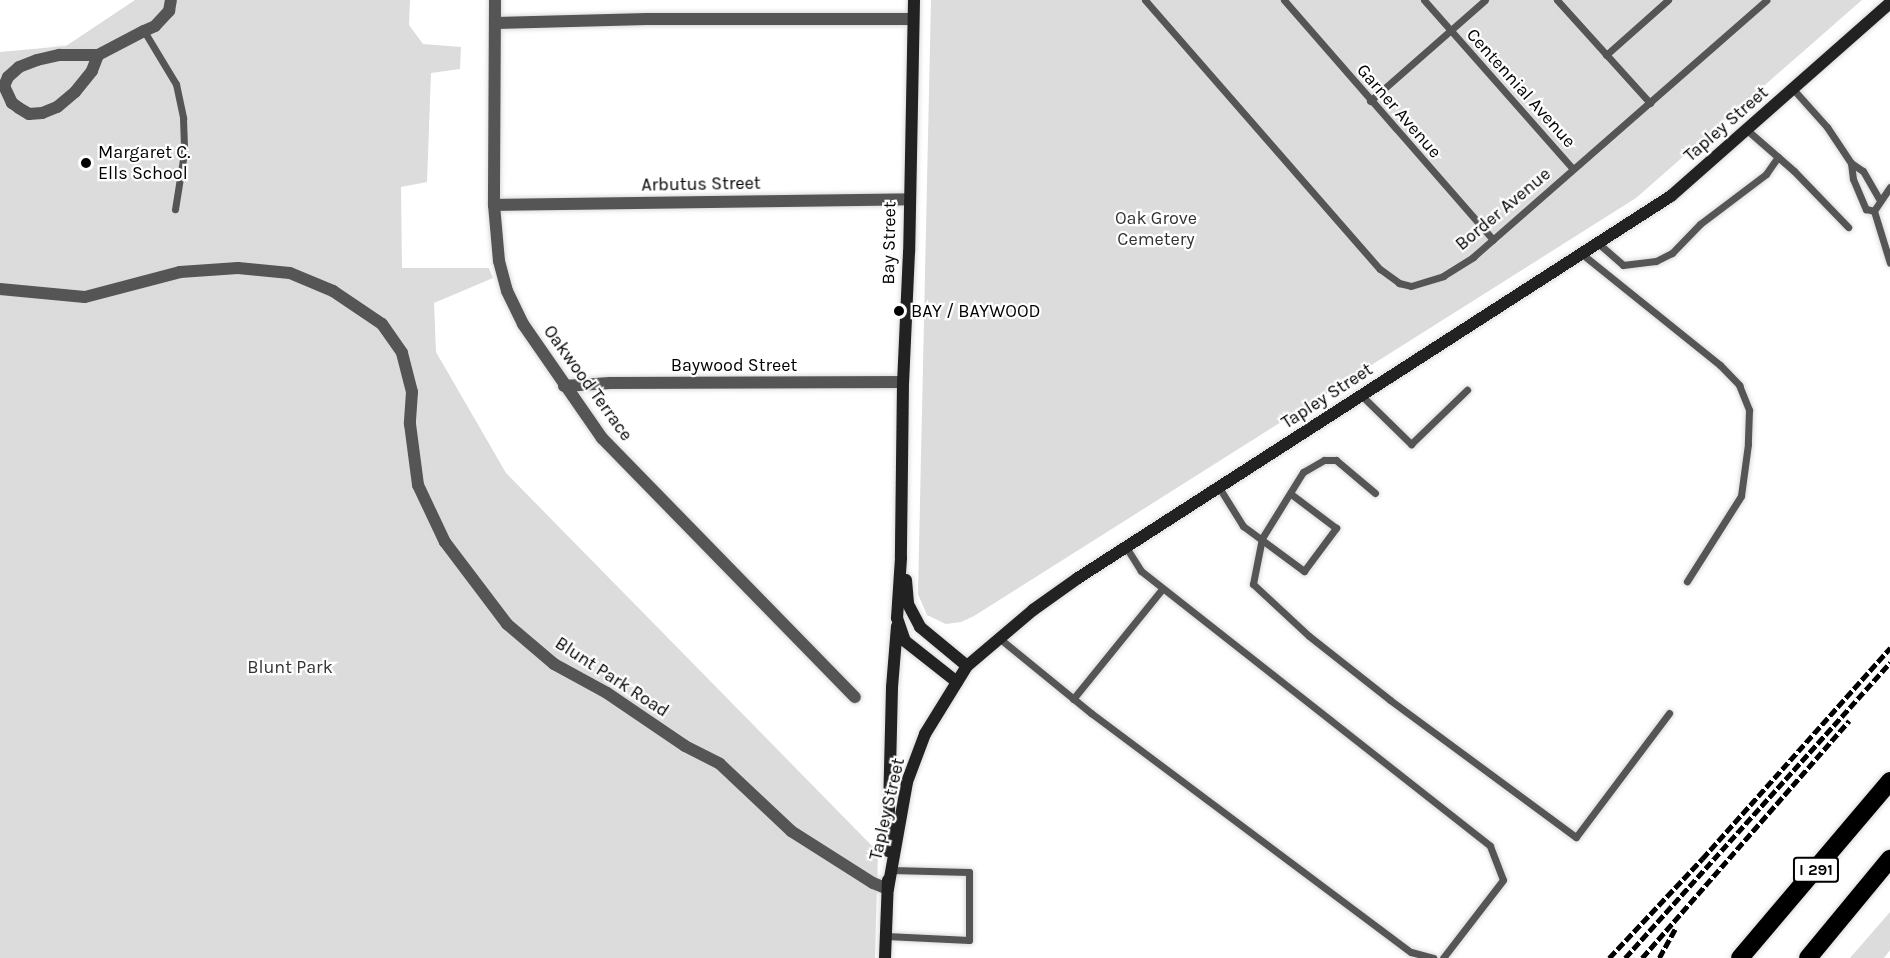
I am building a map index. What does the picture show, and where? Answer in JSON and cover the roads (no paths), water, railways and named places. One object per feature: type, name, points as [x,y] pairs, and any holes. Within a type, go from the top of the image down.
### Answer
[{"type":"highway","name":"I 291","points":[[1740,958],[1890,781]]},
{"type":"highway","name":"I 291","points":[[1808,958],[1890,859]]},
{"type":"highway","points":[[1867,887],[1890,867]]},
{"type":"main road","name":"Bay Street","points":[[914,0],[908,199],[909,252],[903,382],[902,558],[897,618],[905,641],[957,682]]},
{"type":"main road","name":"Tapley Street","points":[[888,889],[907,782],[925,734],[967,666],[1033,610],[1126,547],[1220,489],[1671,196],[1890,3]]},
{"type":"main road","name":"Bay Street","points":[[902,558],[908,604],[913,616],[927,634],[967,666]]},
{"type":"main road","points":[[885,958],[892,687],[897,618]]},
{"type":"street","points":[[98,55],[92,70],[75,92],[57,107],[42,112],[29,114],[19,108],[12,103],[3,86],[19,66],[59,55],[98,55],[144,32],[155,26],[169,11],[171,0]]},
{"type":"street","name":"Oakwood Terrace","points":[[495,0],[494,205],[500,261],[507,291],[523,324],[602,438],[855,697]]},
{"type":"street","points":[[496,23],[647,18],[912,19]]},
{"type":"street","name":"Arbutus Street","points":[[494,205],[908,199]]},
{"type":"street","name":"Blunt Park Road","points":[[0,290],[85,297],[180,272],[238,268],[290,273],[333,291],[373,317],[382,324],[402,353],[412,392],[410,424],[418,485],[445,542],[507,624],[554,664],[607,693],[685,747],[720,764],[791,831],[873,883],[888,889]]},
{"type":"street","name":"Baywood Street","points":[[564,386],[610,383],[903,382]]},
{"type":"lane","name":"Border Avenue","points":[[1145,0],[1380,269],[1399,283],[1411,286],[1443,276],[1473,257],[1767,0]]},
{"type":"lane","name":"Garner Avenue","points":[[1284,0],[1493,240]]},
{"type":"lane","name":"Centennial Avenue","points":[[1424,0],[1573,169]]},
{"type":"lane","points":[[1370,100],[1485,0]]},
{"type":"lane","points":[[1557,0],[1650,103]]},
{"type":"lane","points":[[1606,55],[1668,0]]},
{"type":"lane","points":[[144,32],[176,84],[183,118],[184,153],[175,209]]},
{"type":"lane","points":[[1793,89],[1827,127],[1851,163],[1863,171],[1880,200]]},
{"type":"lane","points":[[1746,130],[1778,157],[1848,227]]},
{"type":"lane","points":[[1599,244],[1623,265],[1656,261],[1672,253],[1700,224],[1766,174],[1778,157]]},
{"type":"lane","points":[[1851,163],[1853,179],[1866,209],[1874,211]]},
{"type":"lane","points":[[1890,188],[1874,211],[1890,263]]},
{"type":"lane","points":[[1582,255],[1720,364],[1739,385],[1749,410],[1748,444],[1741,496],[1686,581]]},
{"type":"lane","points":[[1362,396],[1412,444],[1467,390]]},
{"type":"lane","points":[[1375,493],[1336,460],[1331,459],[1303,472],[1263,538],[1253,584],[1318,643],[1576,837],[1669,714]]},
{"type":"lane","points":[[1220,489],[1243,526],[1263,538],[1304,571],[1336,528],[1291,494]]},
{"type":"lane","points":[[1126,547],[1140,571],[1490,846],[1503,880],[1443,958]]},
{"type":"lane","points":[[1073,699],[1162,589]]},
{"type":"lane","points":[[999,638],[1073,699],[1411,952],[1433,958]]},
{"type":"lane","points":[[886,936],[969,940],[969,872],[891,870]]},
{"type":"railway","points":[[1609,958],[1702,859],[1890,648]]},
{"type":"railway","points":[[1625,958],[1890,663]]},
{"type":"railway","points":[[1642,958],[1849,721]]},
{"type":"railway","points":[[1659,958],[1675,929]]},
{"type":"place","name":"Margaret C. Ells School","points":[[86,163]]},
{"type":"place","name":"BAY / BAYWOOD","points":[[899,311]]},
{"type":"park label","name":"Oak Grove Cemetery","points":[[1156,229]]},
{"type":"park label","name":"Blunt Park","points":[[290,667]]}]
